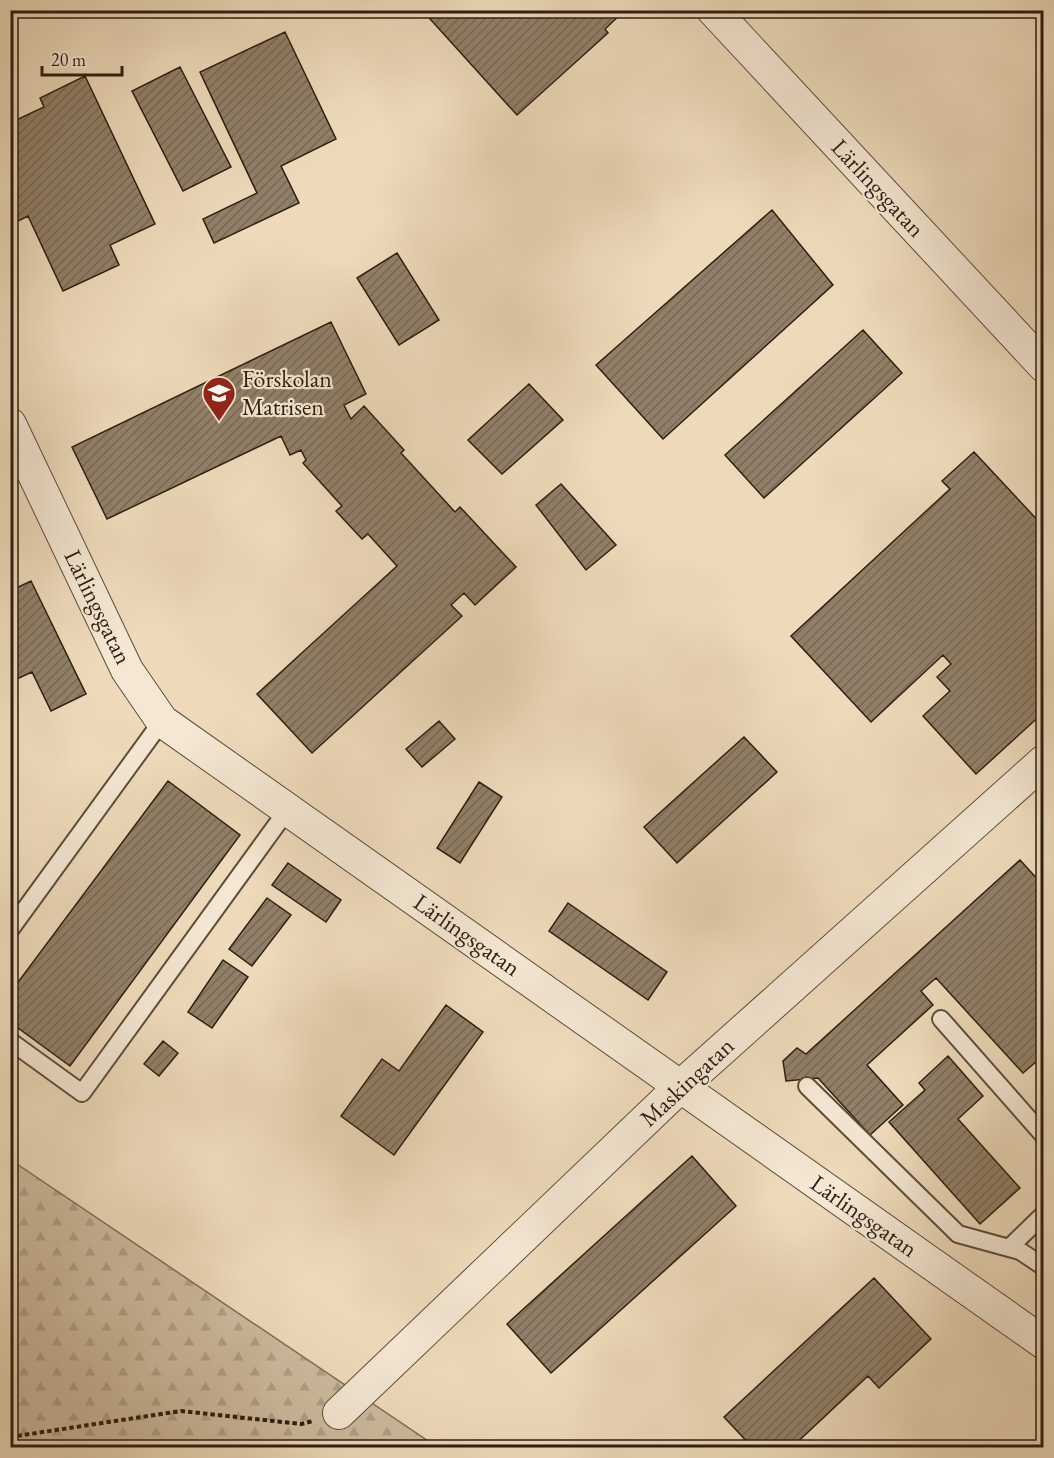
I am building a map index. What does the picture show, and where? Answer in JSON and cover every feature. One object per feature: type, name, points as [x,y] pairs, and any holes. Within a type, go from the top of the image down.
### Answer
[{"type":"street","name":"Lärlingsgatan","points":[[713,10],[1044,366]]},
{"type":"street","name":"Lärlingsgatan","points":[[10,424],[127,670],[162,720],[1044,1343]]},
{"type":"street","name":"Maskingatan","points":[[339,1413],[681,1086],[1044,761]]},
{"type":"lane","points":[[10,930],[162,720]]},
{"type":"lane","points":[[10,1041],[82,1093],[288,809]]},
{"type":"lane","points":[[941,1019],[1044,1136]]},
{"type":"lane","points":[[807,1086],[958,1234],[1020,1251],[1044,1267]]},
{"type":"lane","points":[[1009,1248],[1044,1214]]},
{"type":"path","points":[[10,1437],[181,1411],[301,1425],[339,1413]]},
{"type":"green space","points":[[11,1160],[437,1447],[11,1447]]},
{"type":"building","points":[[422,10],[625,10],[605,29],[608,33],[517,115]]},
{"type":"building","points":[[776,10],[790,10],[782,17]]},
{"type":"building","points":[[285,32],[336,139],[281,166],[299,203],[214,243],[203,219],[257,193],[200,72]]},
{"type":"building","points":[[180,67],[231,167],[183,191],[132,91]]},
{"type":"building","points":[[85,76],[155,224],[110,245],[119,265],[63,291],[28,216],[10,225],[10,123],[44,107],[40,98]]},
{"type":"building","points":[[772,210],[833,285],[663,439],[596,365]]},
{"type":"building","points":[[397,253],[439,320],[399,345],[357,278]]},
{"type":"building","points":[[331,322],[366,394],[344,405],[351,419],[364,406],[404,450],[401,453],[455,512],[460,507],[516,567],[475,605],[464,593],[451,605],[462,616],[312,753],[257,694],[397,566],[368,534],[362,539],[336,511],[342,506],[303,463],[306,460],[301,450],[290,455],[281,436],[107,519],[72,447]]},
{"type":"building","points":[[863,330],[902,373],[764,498],[725,455]]},
{"type":"building","points":[[529,384],[563,420],[502,474],[468,440]]},
{"type":"building","points":[[974,452],[1044,527],[1044,712],[976,774],[923,716],[950,691],[937,677],[951,664],[943,655],[871,722],[791,636],[950,489],[942,481]]},
{"type":"building","points":[[561,484],[616,545],[586,570],[536,505]]},
{"type":"building","points":[[31,581],[86,694],[51,711],[32,672],[10,682],[10,591]]},
{"type":"building","points":[[439,721],[455,739],[422,767],[406,749]]},
{"type":"building","points":[[744,737],[777,772],[677,863],[644,827]]},
{"type":"building","points":[[168,781],[240,835],[70,1066],[10,1022],[10,993]]},
{"type":"building","points":[[479,782],[502,797],[460,863],[437,848]]},
{"type":"building","points":[[1020,860],[1040,882],[1044,878],[1044,1055],[1023,1073],[936,978],[921,991],[933,1005],[867,1065],[903,1105],[870,1135],[818,1078],[786,1081],[783,1061],[797,1048],[806,1054]]},
{"type":"building","points":[[288,863],[341,900],[326,922],[272,885]]},
{"type":"building","points":[[267,898],[291,915],[252,966],[229,949]]},
{"type":"building","points":[[568,903],[667,972],[648,1000],[549,931]]},
{"type":"building","points":[[223,960],[248,977],[212,1028],[188,1012]]},
{"type":"building","points":[[446,1005],[483,1032],[394,1155],[341,1116],[382,1059],[399,1071]]},
{"type":"building","points":[[163,1041],[178,1053],[159,1076],[144,1064]]},
{"type":"building","points":[[948,1056],[983,1096],[958,1119],[1020,1188],[980,1224],[889,1122],[925,1090],[919,1083]]},
{"type":"building","points":[[692,1156],[736,1206],[551,1373],[507,1324]]},
{"type":"building","points":[[874,1278],[931,1339],[879,1388],[868,1376],[791,1448],[753,1448],[724,1417]]},
{"type":"place","name":"Förskolan Matrisen","points":[[219,422]]}]
